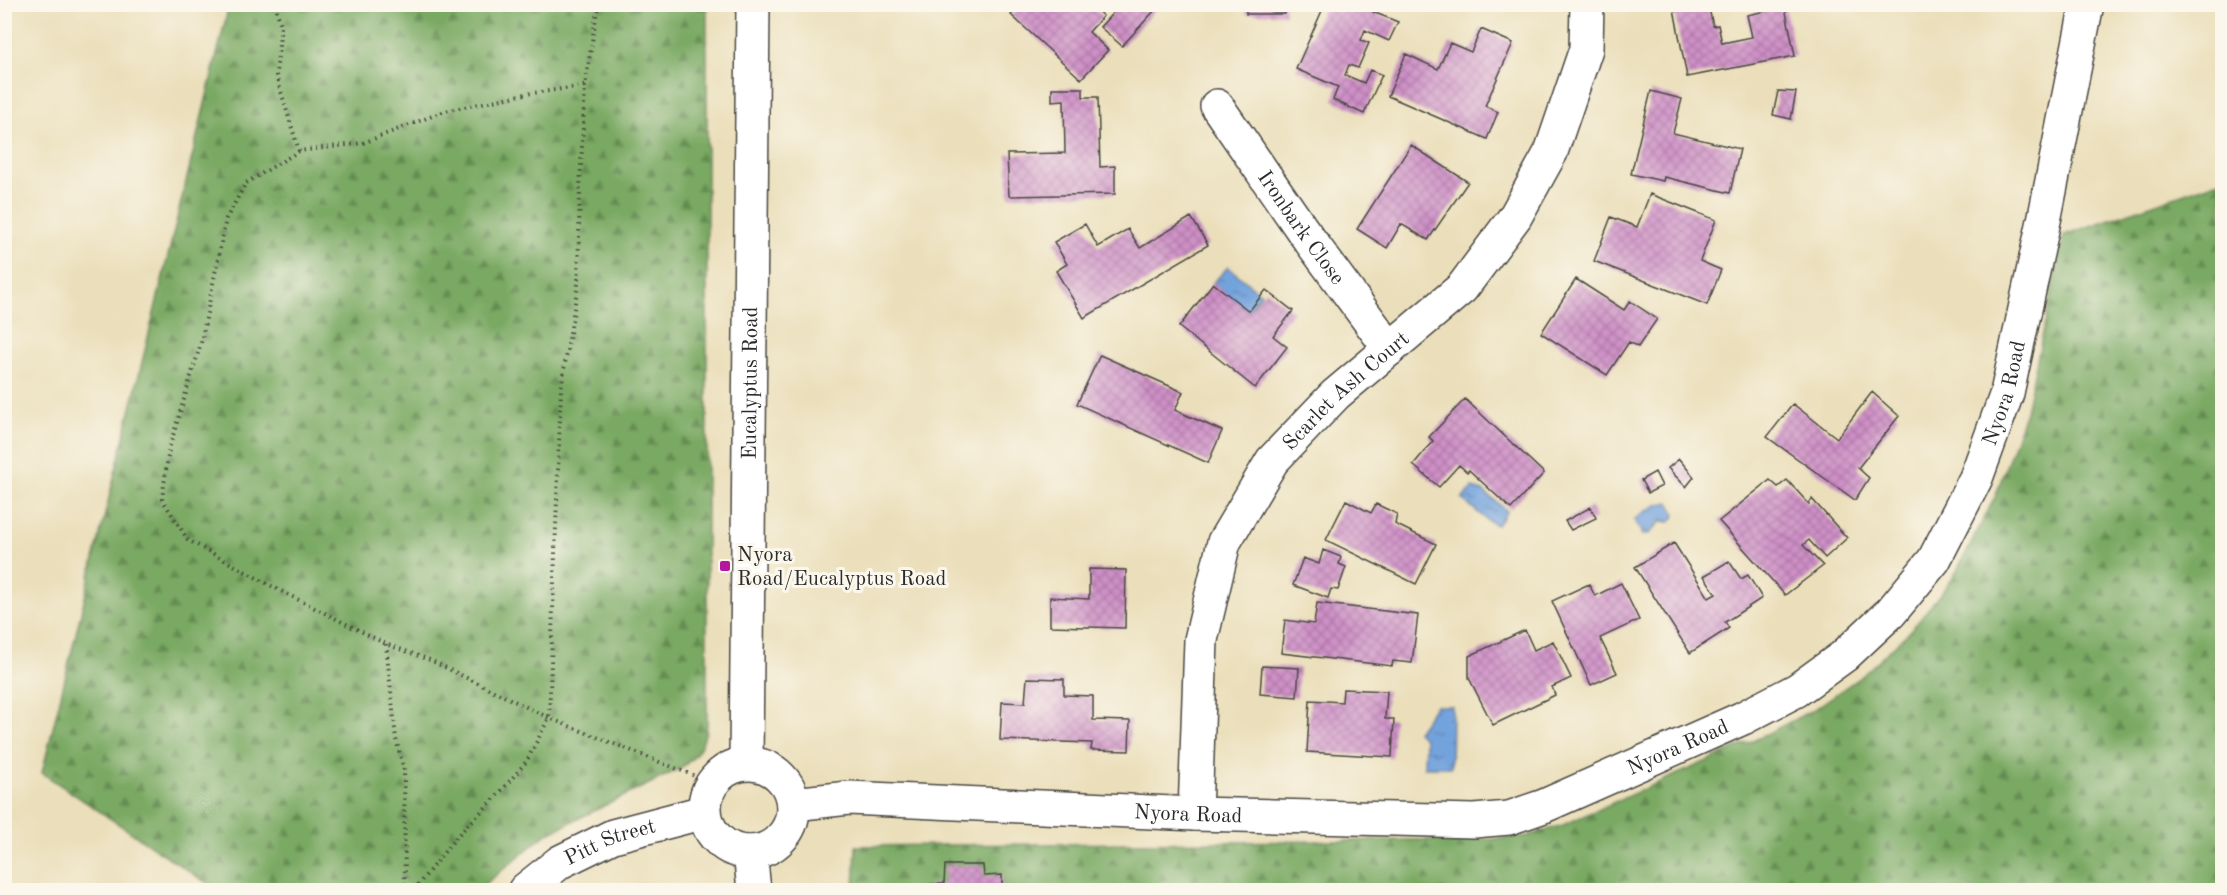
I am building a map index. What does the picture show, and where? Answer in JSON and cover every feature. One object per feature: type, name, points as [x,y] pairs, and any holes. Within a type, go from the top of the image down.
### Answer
[{"type":"street","name":"Eucalyptus Road","points":[[746,763],[753,4]]},
{"type":"street","name":"Scarlet Ash Court","points":[[1195,814],[1201,640],[1224,542],[1272,461],[1335,395],[1462,288],[1515,217],[1551,152],[1586,49],[1587,4]]},
{"type":"street","name":"Nyora Road","points":[[793,804],[849,798],[1195,814],[1474,821],[1509,818],[1544,806],[1743,718],[1797,690],[1844,656],[1891,612],[1934,560],[1976,478],[2007,393],[2048,205],[2087,4]]},
{"type":"street","name":"Ironbark Close","points":[[1217,106],[1303,231],[1390,348]]},
{"type":"street","points":[[746,763],[763,766],[778,774],[788,788],[793,804],[791,822],[782,837],[768,848],[750,852],[734,850],[719,842],[709,828],[708,797],[724,771],[746,763]]},
{"type":"street","name":"Pitt Street","points":[[525,891],[560,862],[613,836],[708,797]]},
{"type":"street","points":[[750,852],[754,891]]},
{"type":"path","points":[[275,4],[281,26],[276,75],[299,151]]},
{"type":"path","points":[[414,891],[457,836],[496,797],[526,762],[549,718],[561,389],[578,284],[579,187],[585,86],[598,4]]},
{"type":"path","points":[[585,86],[526,94],[445,111],[363,143],[299,151],[246,183],[226,219],[201,343],[169,449],[162,499],[188,540],[277,589],[386,644],[430,660],[708,797]]},
{"type":"path","points":[[386,644],[396,739],[404,770],[405,891]]},
{"type":"green space","points":[[679,4],[707,8],[707,725],[702,744],[681,768],[545,835],[478,890],[217,890],[42,773],[229,5]]},
{"type":"green space","points":[[2222,180],[2222,890],[854,890],[856,846],[1493,839],[1527,836],[1563,825],[1761,737],[1816,708],[1863,675],[1910,631],[1953,578],[1995,497],[2026,411],[2064,235]]},
{"type":"water","points":[[1228,267],[1261,294],[1248,311],[1213,283]]},
{"type":"water","points":[[1472,488],[1483,491],[1507,511],[1497,525],[1487,520],[1462,499]]},
{"type":"water","points":[[1669,502],[1675,513],[1674,519],[1669,522],[1661,521],[1650,533],[1643,535],[1634,520],[1650,508]]},
{"type":"water","points":[[1435,706],[1452,706],[1451,767],[1424,767],[1425,739],[1417,732]]},
{"type":"building","points":[[1021,4],[1090,4],[1103,16],[1089,32],[1108,50],[1081,79],[1011,15]]},
{"type":"building","points":[[1121,4],[1148,4],[1155,10],[1122,46],[1100,27]]},
{"type":"building","points":[[1246,4],[1285,4],[1285,14],[1246,14]]},
{"type":"building","points":[[1325,4],[1376,4],[1373,12],[1398,22],[1389,41],[1365,30],[1361,40],[1369,43],[1358,68],[1349,65],[1345,75],[1364,83],[1370,70],[1382,75],[1364,114],[1333,100],[1338,87],[1296,69]]},
{"type":"building","points":[[1708,4],[1713,26],[1718,25],[1722,43],[1752,37],[1747,15],[1785,7],[1795,56],[1687,77],[1674,9]]},
{"type":"building","points":[[1481,29],[1513,43],[1485,106],[1498,112],[1487,139],[1388,96],[1406,54],[1438,69],[1450,43],[1471,52]]},
{"type":"building","points":[[1052,88],[1083,88],[1083,97],[1098,97],[1100,167],[1115,166],[1115,194],[1009,196],[1007,154],[1065,153],[1064,100],[1052,101]]},
{"type":"building","points":[[1651,91],[1682,99],[1673,133],[1740,149],[1730,193],[1664,177],[1663,181],[1631,174]]},
{"type":"building","points":[[1778,91],[1796,92],[1791,119],[1773,115]]},
{"type":"building","points":[[1411,145],[1468,182],[1428,240],[1401,224],[1387,248],[1357,229]]},
{"type":"building","points":[[1650,194],[1716,220],[1700,261],[1721,270],[1707,305],[1594,261],[1611,217],[1637,227]]},
{"type":"building","points":[[1191,217],[1208,245],[1084,318],[1056,271],[1067,264],[1054,242],[1085,224],[1098,247],[1128,229],[1140,248]]},
{"type":"building","points":[[1576,279],[1624,310],[1630,301],[1657,319],[1638,347],[1629,342],[1607,375],[1541,333]]},
{"type":"building","points":[[1213,283],[1249,311],[1266,290],[1293,311],[1273,336],[1287,347],[1255,388],[1179,327]]},
{"type":"building","points":[[1100,355],[1183,392],[1175,410],[1222,431],[1208,463],[1077,404]]},
{"type":"building","points":[[1872,392],[1899,416],[1858,468],[1869,478],[1855,500],[1767,437],[1793,404],[1837,438]]},
{"type":"building","points":[[1465,399],[1544,473],[1511,509],[1469,470],[1467,472],[1459,465],[1439,487],[1413,465],[1433,441],[1429,437]]},
{"type":"building","points":[[1679,459],[1694,477],[1686,487],[1668,468]]},
{"type":"building","points":[[1655,472],[1662,486],[1648,493],[1641,480]]},
{"type":"building","points":[[1770,480],[1778,487],[1787,480],[1809,504],[1812,499],[1847,538],[1825,558],[1809,540],[1803,545],[1823,566],[1785,595],[1719,521]]},
{"type":"building","points":[[1346,500],[1371,513],[1376,504],[1397,514],[1395,524],[1436,544],[1416,584],[1326,540]]},
{"type":"building","points":[[1591,507],[1596,518],[1571,530],[1565,521]]},
{"type":"building","points":[[1674,543],[1709,598],[1716,594],[1704,576],[1729,561],[1741,579],[1748,575],[1762,598],[1725,622],[1729,628],[1690,653],[1635,567]]},
{"type":"building","points":[[1323,550],[1341,557],[1339,564],[1346,567],[1338,590],[1331,589],[1328,598],[1293,585],[1303,558],[1319,564]]},
{"type":"building","points":[[1089,569],[1126,570],[1125,628],[1050,626],[1050,597],[1089,599]]},
{"type":"building","points":[[1621,583],[1639,620],[1600,638],[1617,673],[1591,685],[1552,601],[1589,584],[1595,596]]},
{"type":"building","points":[[1317,603],[1418,615],[1412,663],[1393,661],[1392,666],[1281,653],[1285,620],[1314,624]]},
{"type":"building","points":[[1525,630],[1534,650],[1553,641],[1571,678],[1552,687],[1555,695],[1493,725],[1469,678],[1469,656]]},
{"type":"building","points":[[1262,666],[1299,668],[1297,697],[1260,694]]},
{"type":"building","points":[[1027,678],[1064,679],[1064,695],[1093,696],[1093,720],[1130,721],[1129,751],[1091,750],[1092,743],[1000,740],[1002,702],[1025,703]]},
{"type":"building","points":[[1343,689],[1387,691],[1385,719],[1394,719],[1392,757],[1307,752],[1310,700],[1342,702]]},
{"type":"building","points":[[945,865],[983,865],[984,876],[1002,875],[1002,890],[931,890],[931,884],[944,884]]},
{"type":"place","name":"Nyora Road/Eucalyptus Road","points":[[725,566]]}]
